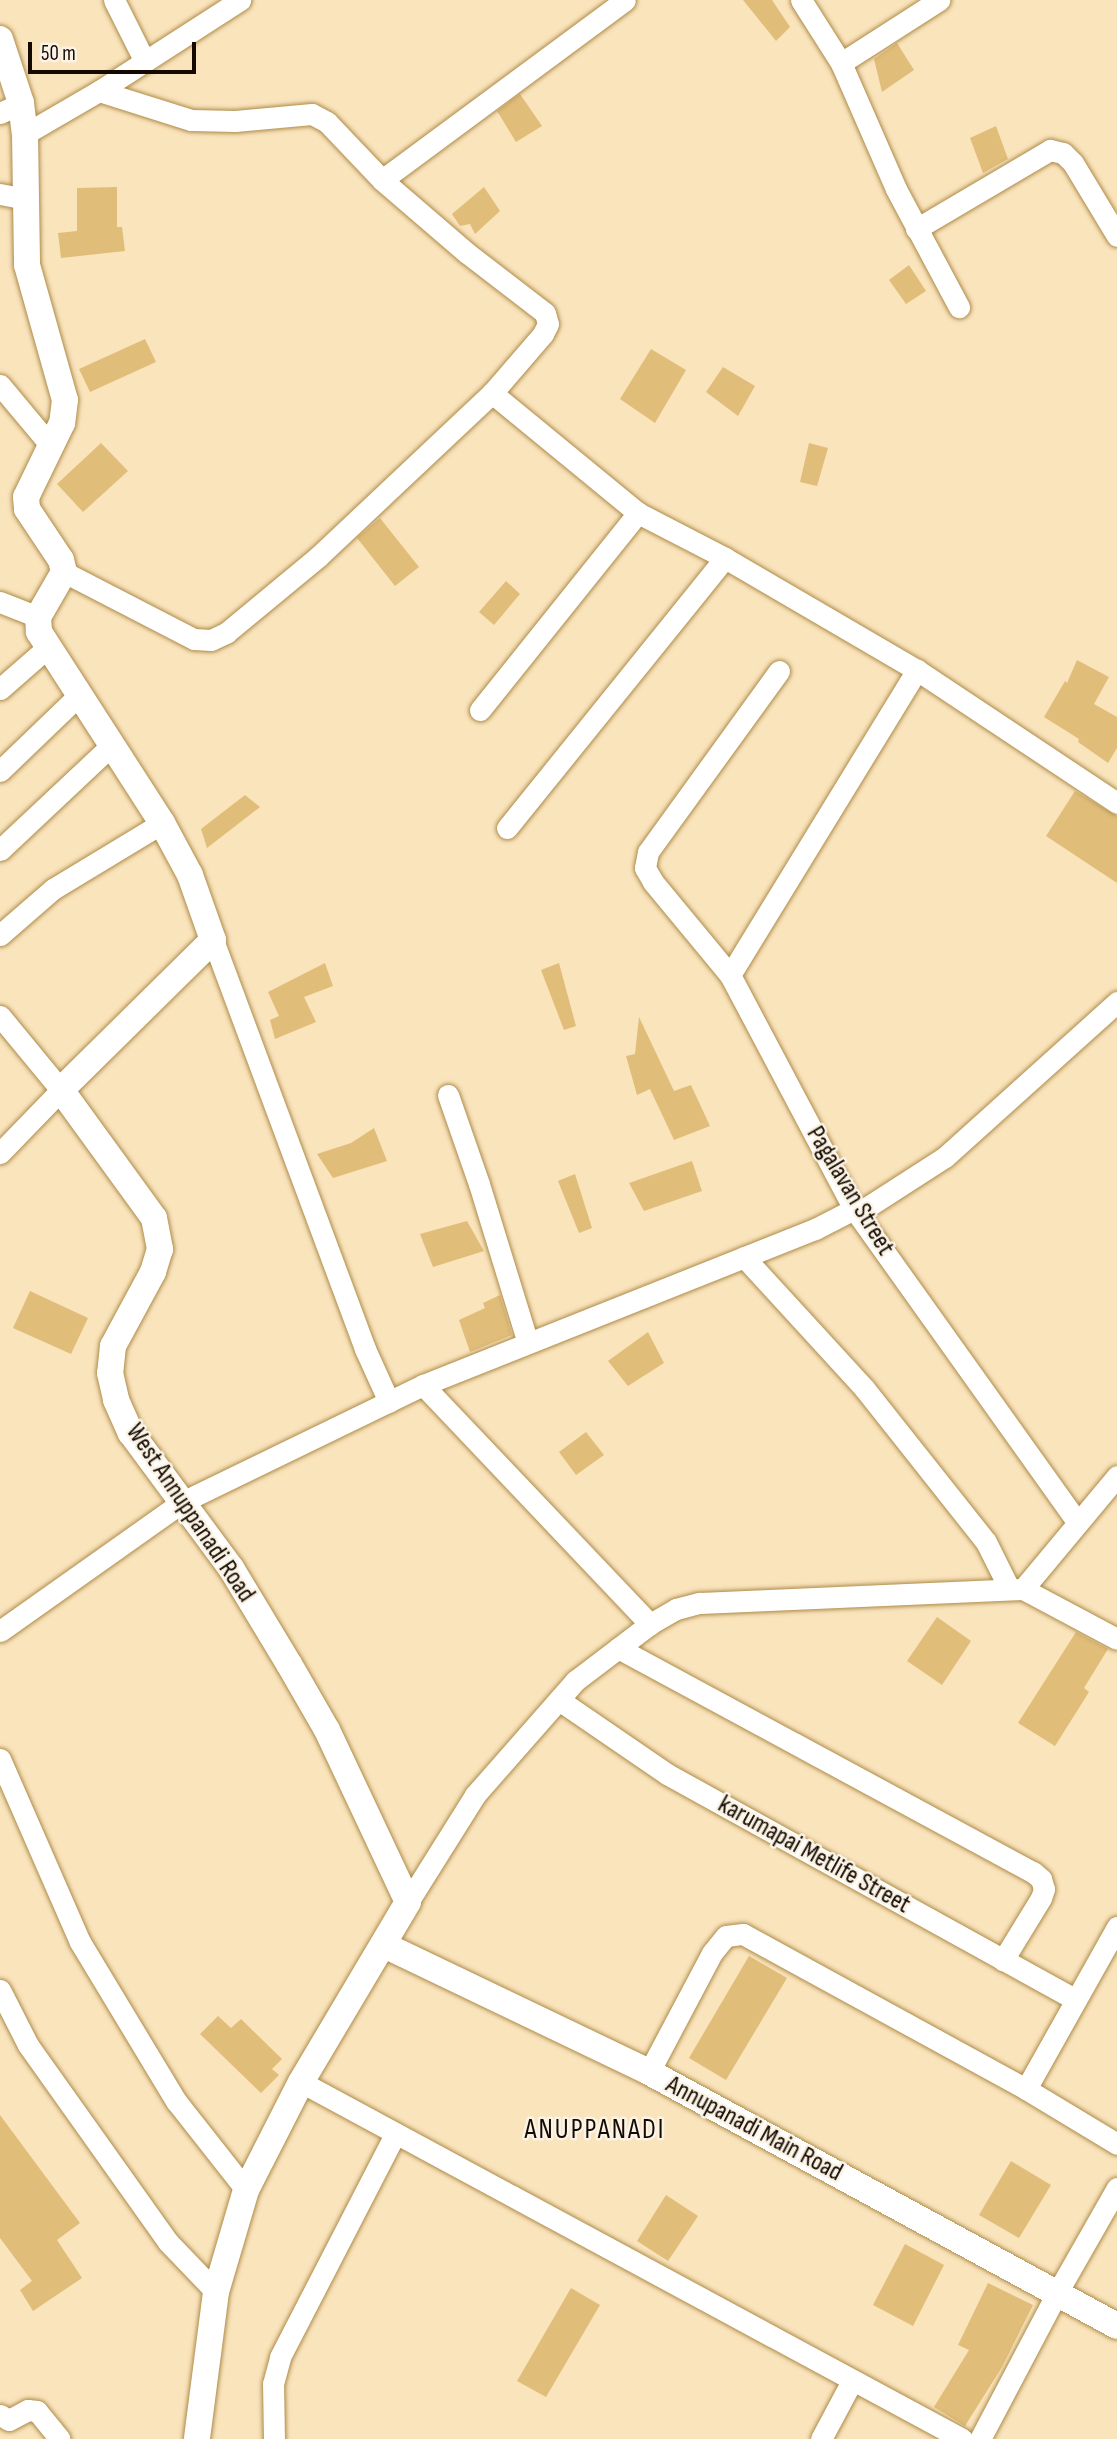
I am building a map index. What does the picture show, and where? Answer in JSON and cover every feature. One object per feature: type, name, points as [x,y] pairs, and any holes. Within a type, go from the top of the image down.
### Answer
[{"type":"street","points":[[114,0],[144,60]]},
{"type":"street","points":[[25,134],[99,91],[240,0]]},
{"type":"street","points":[[382,180],[625,0]]},
{"type":"street","points":[[802,0],[841,63],[916,229],[959,307]]},
{"type":"street","points":[[841,63],[939,0]]},
{"type":"street","points":[[0,39],[10,108],[25,134],[13,197],[27,265],[65,400],[65,414],[30,484],[27,509],[61,560],[64,572],[38,617],[39,632],[113,744],[162,823],[190,875],[365,1349],[389,1402]]},
{"type":"street","points":[[64,572],[194,639],[211,640],[226,633],[319,556],[492,393],[543,334],[548,324],[545,313],[467,253],[382,180],[327,122],[312,114],[234,121],[191,120],[99,91]]},
{"type":"street","points":[[916,229],[1050,150],[1063,153],[1073,163],[1117,236]]},
{"type":"street","points":[[0,385],[51,446]]},
{"type":"street","points":[[492,393],[638,513],[725,558],[918,670],[1117,803]]},
{"type":"street","points":[[480,710],[638,513]]},
{"type":"street","points":[[507,828],[725,558]]},
{"type":"street","points":[[0,602],[38,617]]},
{"type":"street","points":[[0,689],[48,647]]},
{"type":"street","points":[[730,975],[918,670]]},
{"type":"street","name":"Pagalavan Street","points":[[779,671],[648,852],[645,868],[653,882],[730,975],[856,1211],[1077,1522]]},
{"type":"street","points":[[0,771],[79,695]]},
{"type":"street","points":[[0,850],[113,744]]},
{"type":"street","points":[[0,935],[52,889],[162,823]]},
{"type":"street","points":[[0,1153],[213,940]]},
{"type":"street","points":[[0,1631],[182,1502],[423,1385],[856,1211],[945,1157],[1117,1002]]},
{"type":"street","points":[[0,1016],[61,1090]]},
{"type":"street","name":"West Annuppanadi Road","points":[[61,1090],[154,1218],[160,1249],[153,1272],[113,1346],[110,1373],[116,1400],[131,1433],[231,1567],[327,1730],[408,1902]]},
{"type":"street","points":[[448,1096],[479,1184],[528,1343]]},
{"type":"street","points":[[744,1257],[864,1388],[986,1542],[1016,1589]]},
{"type":"street","points":[[423,1385],[650,1624]]},
{"type":"street","points":[[1016,1589],[1117,1476]]},
{"type":"street","points":[[197,2439],[216,2292],[246,2190],[302,2082],[408,1902],[475,1795],[575,1681],[650,1624],[676,1609],[699,1603],[1016,1589],[1117,1639]]},
{"type":"street","points":[[618,1648],[1033,1872],[1041,1879],[1044,1889],[1041,1898],[1003,1960]]},
{"type":"street","name":"karumapai Metlife Street","points":[[559,1700],[667,1774],[1076,2000]]},
{"type":"street","points":[[0,1759],[80,1942],[176,2101],[246,2190]]},
{"type":"street","points":[[1026,2089],[1117,1927]]},
{"type":"street","points":[[649,2073],[712,1953],[726,1936],[743,1934],[1026,2089],[1117,2144]]},
{"type":"street","name":"Annupanadi Main Road","points":[[384,1945],[649,2073],[1117,2326]]},
{"type":"street","points":[[0,1990],[28,2045],[168,2242],[216,2292]]},
{"type":"street","points":[[302,2082],[962,2439]]},
{"type":"street","points":[[274,2439],[273,2384],[281,2357],[395,2134]]},
{"type":"street","points":[[980,2439],[1057,2293],[1117,2188]]},
{"type":"street","points":[[821,2439],[852,2381]]},
{"type":"street","points":[[0,2415],[9,2420],[28,2410],[37,2411],[60,2439]]},
{"type":"building","points":[[743,0],[772,0],[790,27],[776,41]]},
{"type":"building","points":[[897,43],[914,70],[882,92],[874,59]]},
{"type":"building","points":[[520,94],[542,126],[516,142],[497,111]]},
{"type":"building","points":[[996,126],[1008,159],[983,173],[970,138]]},
{"type":"building","points":[[117,187],[117,227],[122,227],[125,251],[61,258],[58,233],[77,231],[77,188]]},
{"type":"building","points":[[484,187],[500,211],[475,234],[470,224],[460,226],[452,214]]},
{"type":"building","points":[[909,265],[926,291],[906,304],[889,280]]},
{"type":"building","points":[[145,339],[156,362],[90,392],[79,369]]},
{"type":"building","points":[[651,349],[686,370],[655,423],[620,399]]},
{"type":"building","points":[[723,367],[755,386],[738,416],[706,392]]},
{"type":"building","points":[[101,443],[128,471],[83,512],[57,484]]},
{"type":"building","points":[[809,443],[828,448],[817,486],[800,482]]},
{"type":"building","points":[[380,518],[419,567],[395,586],[357,538]]},
{"type":"building","points":[[506,581],[520,594],[494,625],[479,612]]},
{"type":"building","points":[[1077,660],[1109,677],[1094,704],[1117,717],[1117,748],[1108,763],[1078,742],[1079,739],[1044,717],[1065,681],[1067,683]]},
{"type":"building","points":[[1075,791],[1117,816],[1117,883],[1046,836]]},
{"type":"building","points":[[245,795],[260,807],[207,848],[201,829]]},
{"type":"building","points":[[325,963],[333,986],[304,997],[316,1022],[275,1039],[270,1020],[279,1016],[268,992]]},
{"type":"building","points":[[559,963],[576,1026],[564,1030],[541,970]]},
{"type":"building","points":[[639,1017],[674,1091],[691,1085],[710,1126],[674,1140],[650,1089],[637,1095],[626,1056],[635,1054]]},
{"type":"building","points":[[374,1128],[387,1161],[333,1178],[317,1154],[351,1143]]},
{"type":"building","points":[[692,1161],[702,1191],[644,1211],[629,1183]]},
{"type":"building","points":[[575,1174],[592,1228],[579,1233],[558,1181]]},
{"type":"building","points":[[467,1221],[484,1251],[433,1267],[420,1234]]},
{"type":"building","points":[[30,1291],[88,1318],[71,1354],[13,1328]]},
{"type":"building","points":[[500,1295],[512,1335],[470,1352],[459,1320],[485,1308],[483,1303]]},
{"type":"building","points":[[648,1332],[664,1363],[628,1386],[608,1361]]},
{"type":"building","points":[[586,1432],[604,1455],[576,1475],[559,1452]]},
{"type":"building","points":[[937,1617],[971,1641],[942,1685],[907,1661]]},
{"type":"building","points":[[1076,1632],[1108,1649],[1084,1688],[1089,1692],[1055,1746],[1018,1723]]},
{"type":"building","points":[[749,1956],[787,1978],[726,2080],[689,2058]]},
{"type":"building","points":[[218,2016],[231,2028],[241,2019],[282,2059],[272,2069],[279,2075],[261,2093],[200,2034]]},
{"type":"building","points":[[0,2115],[80,2223],[57,2240],[82,2278],[33,2311],[20,2290],[32,2281],[0,2238]]},
{"type":"building","points":[[1011,2161],[1051,2185],[1019,2238],[979,2215]]},
{"type":"building","points":[[666,2195],[698,2216],[668,2261],[637,2241]]},
{"type":"building","points":[[905,2244],[944,2265],[913,2326],[873,2305]]},
{"type":"building","points":[[988,2283],[1033,2305],[1002,2367],[965,2426],[934,2407],[969,2350],[958,2345]]},
{"type":"building","points":[[571,2288],[600,2305],[546,2397],[517,2381]]},
{"type":"district","name":"ANUPPANADI","points":[[595,2130]]}]
